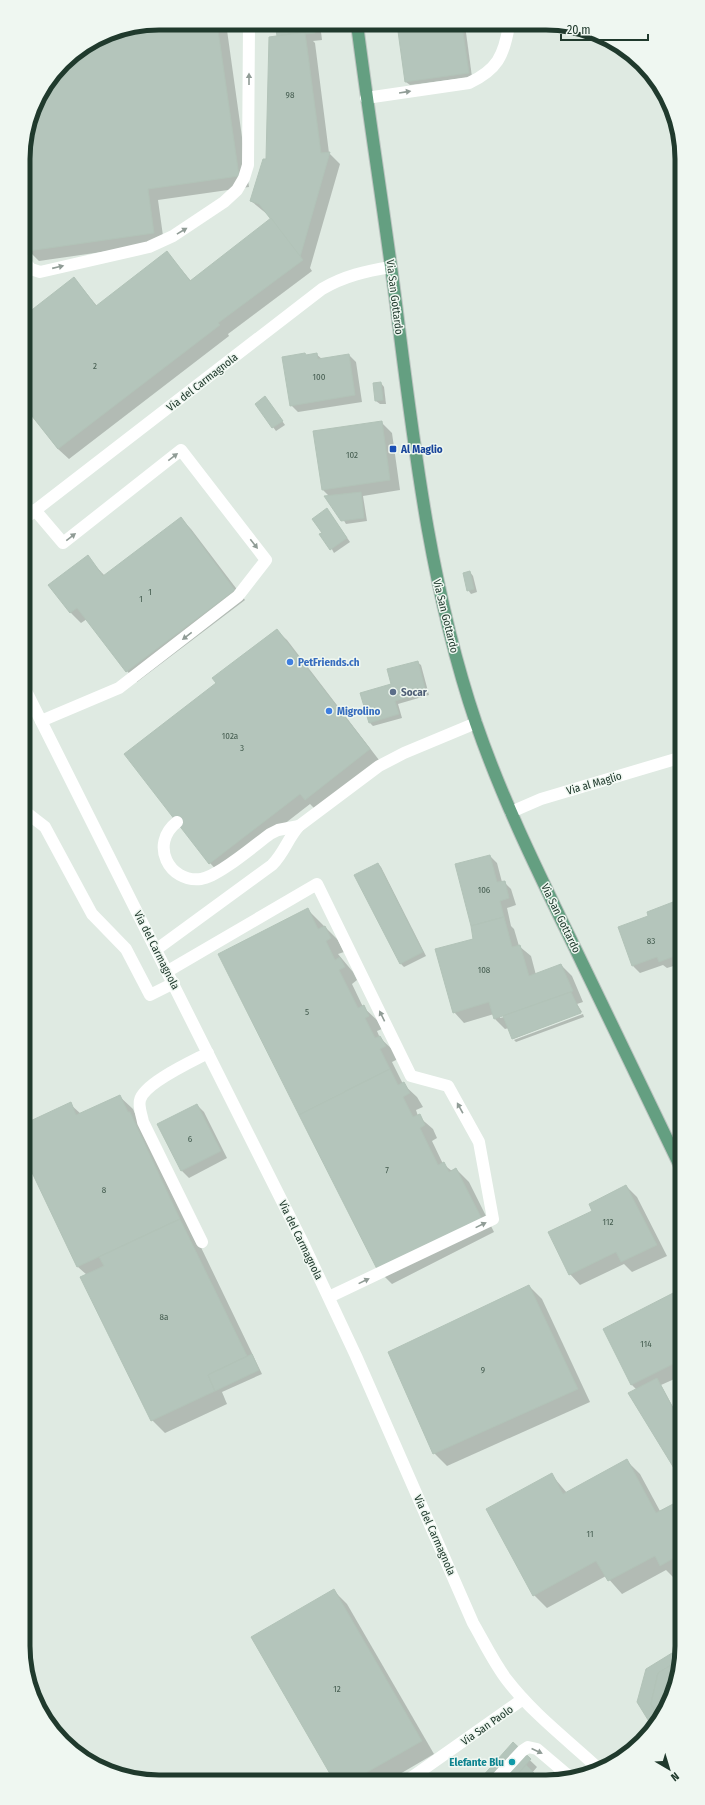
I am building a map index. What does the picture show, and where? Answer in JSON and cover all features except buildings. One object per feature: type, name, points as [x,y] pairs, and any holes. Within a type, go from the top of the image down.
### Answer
[{"type":"main road","name":"Via San Gottardo","points":[[358,30],[366,98],[391,266],[415,452],[433,564],[452,641],[476,723],[493,770],[511,812],[675,1156]]},
{"type":"street","points":[[30,268],[40,272],[149,247],[191,225],[224,202],[237,190],[244,178],[248,165],[249,30]]},
{"type":"street","points":[[366,98],[469,83],[482,77],[499,61],[504,50],[508,30]]},
{"type":"street","name":"Via del Carmagnola","points":[[30,514],[322,289],[351,275],[391,266]]},
{"type":"street","points":[[35,510],[63,543],[181,450],[266,560],[238,596],[119,688],[41,722]]},
{"type":"street","name":"Via del Carmagnola","points":[[30,699],[157,949],[303,1243],[329,1298],[473,1622],[497,1665],[523,1699],[595,1765]]},
{"type":"street","points":[[157,949],[272,865],[281,857],[292,833],[298,826],[379,766],[404,753],[476,723]]},
{"type":"street","name":"Via al Maglio","points":[[511,812],[548,797],[675,759]]},
{"type":"street","points":[[30,815],[45,827],[92,914],[126,950],[150,995],[174,984]]},
{"type":"street","points":[[177,822],[168,831],[164,838],[163,847],[165,857],[175,871],[182,876],[192,879],[202,879],[214,875],[270,834],[278,830],[298,826]]},
{"type":"street","points":[[168,971],[317,884],[411,1076],[448,1086],[478,1142],[493,1219],[329,1298]]},
{"type":"street","points":[[202,1242],[143,1122],[139,1100],[145,1090],[173,1072],[208,1053]]},
{"type":"street","name":"Via San Paolo","points":[[415,1775],[523,1699]]},
{"type":"street","points":[[500,1775],[522,1751],[528,1748],[537,1749],[565,1774]]},
{"type":"place","name":"Al Maglio","points":[[393,449]]},
{"type":"place","name":"PetFriends.ch","points":[[290,662]]},
{"type":"place","name":"Socar","points":[[393,692]]},
{"type":"place","name":"Migrolino","points":[[329,711]]},
{"type":"place","name":"Elefante Blu","points":[[512,1762]]}]
